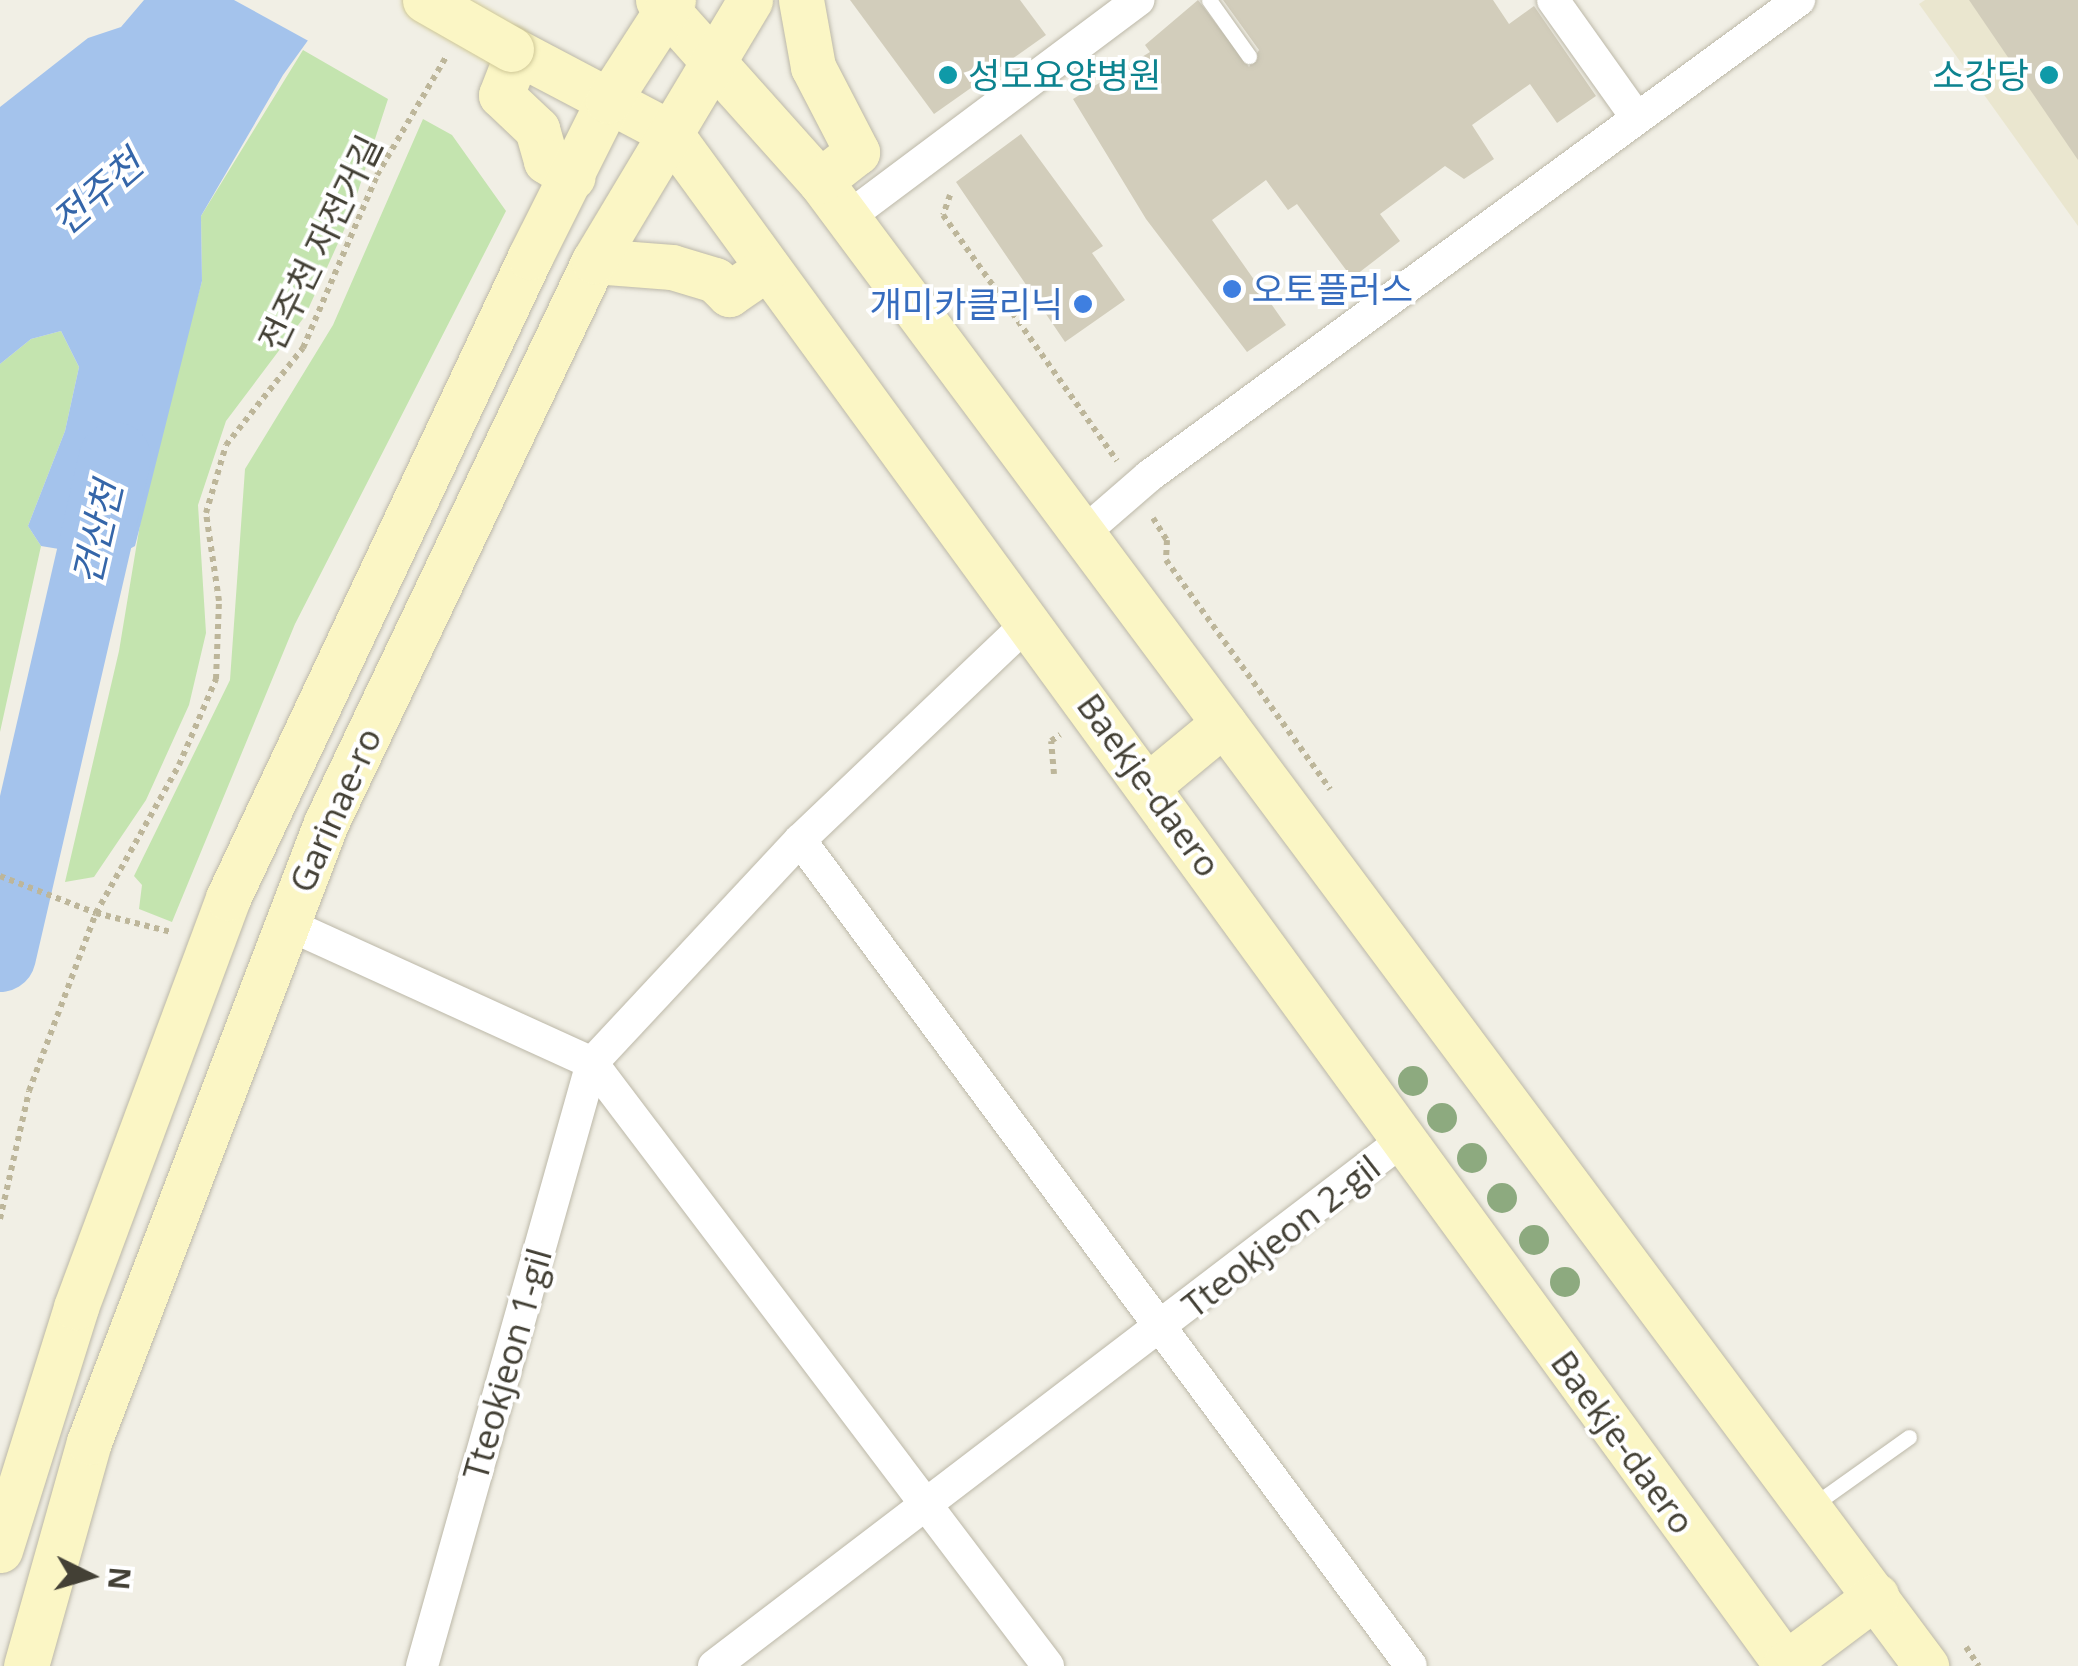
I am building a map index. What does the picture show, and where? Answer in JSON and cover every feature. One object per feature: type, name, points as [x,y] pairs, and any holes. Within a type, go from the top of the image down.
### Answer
[{"type":"street","name":"Baekje-daero","points":[[425,0],[514,52],[670,133],[1031,620],[1786,1665]]},
{"type":"street","name":"Garinae-ro","points":[[26,1666],[90,1442],[285,923],[594,262],[711,58],[750,0]]},
{"type":"street","points":[[801,0],[813,66],[857,152],[836,161],[820,181]]},
{"type":"street","points":[[847,218],[1138,0]]},
{"type":"street","points":[[1553,0],[1636,117]]},
{"type":"street","points":[[1080,535],[1636,117],[1799,0]]},
{"type":"street","points":[[666,2],[820,181],[1080,535],[1812,1506],[1926,1666]]},
{"type":"street","name":"Garinae-ro","points":[[0,1550],[76,1306],[228,898],[381,561],[608,102],[666,2]]},
{"type":"street","points":[[514,52],[502,95],[536,129],[546,161],[573,177]]},
{"type":"street","points":[[594,262],[672,267],[715,280],[730,294],[767,268]]},
{"type":"street","name":"Tteokjeon 1-gil","points":[[422,1666],[592,1063],[800,840],[1031,620]]},
{"type":"street","points":[[1149,785],[1224,723]]},
{"type":"street","name":"Tteokjeon 2-gil","points":[[800,840],[1160,1333],[1271,1474],[1411,1666]]},
{"type":"street","points":[[285,923],[592,1063],[1048,1666]]},
{"type":"street","name":"Tteokjeon 2-gil","points":[[714,1666],[1160,1333],[1403,1140]]},
{"type":"street","points":[[1786,1665],[1876,1596]]},
{"type":"lane","points":[[1209,0],[1249,56]]},
{"type":"lane","points":[[1812,1506],[1909,1436]]},
{"type":"path","name":"전주천 자전거길","points":[[0,1219],[29,1091],[96,913],[179,766],[216,679],[219,601],[206,513],[226,445],[303,348],[377,174],[452,48]]},
{"type":"path","points":[[950,195],[943,216],[1108,448]]},
{"type":"path","points":[[0,876],[96,913],[177,934]]},
{"type":"shaded area","points":[[1925,0],[2078,0],[2078,226],[1919,4]]},
{"type":"green space","points":[[303,50],[388,99],[349,219],[305,316],[226,421],[198,505],[206,633],[189,705],[146,800],[94,877],[65,882],[119,651],[149,470],[202,281],[201,216]]},
{"type":"green space","points":[[423,119],[452,135],[506,211],[295,624],[172,922],[139,909],[142,885],[134,876],[230,680],[245,469],[333,325]]},
{"type":"green space","points":[[61,331],[79,367],[65,431],[28,526],[41,546],[0,732],[0,364],[31,339]]},
{"type":"water","name":"전주천","points":[[144,0],[337,0],[283,75],[201,216],[202,281],[135,546],[113,558],[41,546],[28,526],[65,431],[79,367],[61,331],[31,339],[0,364],[0,107],[88,38],[121,27]]},
{"type":"pier","points":[[234,0],[342,0],[314,44]]},
{"type":"building","name":"성모요양병원","points":[[850,0],[1020,0],[1046,35],[934,114]]},
{"type":"building","points":[[1198,0],[1249,67],[1259,50],[1223,0],[1493,0],[1509,24],[1534,6],[1596,96],[1557,123],[1530,84],[1472,125],[1494,159],[1464,179],[1445,166],[1380,214],[1400,241],[1352,278],[1297,204],[1288,210],[1266,180],[1212,220],[1286,325],[1247,352],[1146,219],[1073,99],[1150,52],[1145,45]]},
{"type":"building","name":"소강당","points":[[1969,0],[2078,0],[2078,160]]},
{"type":"building","points":[[1021,134],[1103,246],[1092,253],[1125,300],[1065,342],[956,182]]},
{"type":"waterway","name":"건산천","points":[[0,956],[115,458]]},
{"type":"place","name":"성모요양병원","points":[[948,75]]},
{"type":"place","name":"소강당","points":[[2049,75]]},
{"type":"place","name":"오토플러스","points":[[1232,289]]},
{"type":"place","name":"개미카클리닉","points":[[1083,304]]}]
